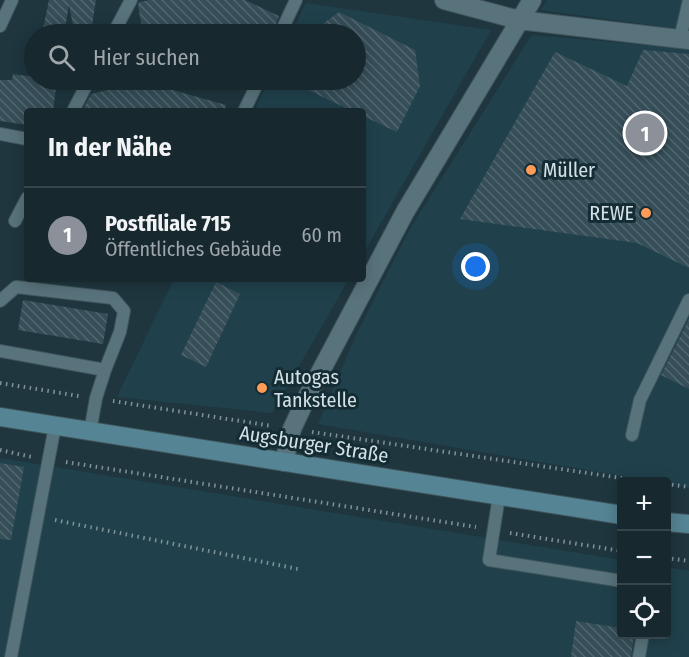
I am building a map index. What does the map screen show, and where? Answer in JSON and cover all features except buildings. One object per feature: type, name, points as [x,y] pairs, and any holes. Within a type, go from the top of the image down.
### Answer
[{"type":"main road","name":"Augsburger Straße","points":[[0,417],[617,514]]},
{"type":"main road","points":[[671,523],[689,525]]},
{"type":"street","points":[[444,0],[519,20],[684,40]]},
{"type":"street","points":[[284,462],[292,429],[405,212],[532,0]]},
{"type":"lane","points":[[0,26],[12,0]]},
{"type":"lane","points":[[118,24],[131,0]]},
{"type":"lane","points":[[285,24],[296,0]]},
{"type":"lane","points":[[684,40],[689,0]]},
{"type":"lane","points":[[75,108],[84,90]]},
{"type":"lane","points":[[245,108],[254,90]]},
{"type":"lane","points":[[0,134],[24,138]]},
{"type":"lane","points":[[15,221],[24,204]]},
{"type":"lane","points":[[0,301],[16,287],[113,298],[124,311],[120,332],[96,398],[90,432]]},
{"type":"lane","points":[[632,435],[640,400],[689,300]]},
{"type":"lane","points":[[0,351],[105,370]]},
{"type":"lane","points":[[11,657],[55,426]]},
{"type":"lane","points":[[499,496],[489,560],[617,580]]},
{"type":"lane","points":[[639,657],[642,639]]},
{"type":"path","points":[[0,383],[617,477]]},
{"type":"path","points":[[0,450],[49,460],[334,503],[617,550]]},
{"type":"path","points":[[671,485],[689,487]]},
{"type":"path","points":[[39,517],[298,569]]},
{"type":"path","points":[[671,559],[689,561]]},
{"type":"shaded area","points":[[547,0],[689,0],[689,30],[541,10]]},
{"type":"shaded area","points":[[306,3],[491,30],[366,249],[366,108],[255,108],[264,90],[366,90],[366,24],[296,24]]},
{"type":"shaded area","points":[[532,35],[689,49],[689,488],[671,485],[671,477],[629,477],[318,424],[357,333],[411,227]]},
{"type":"shaded area","points":[[173,282],[347,282],[272,413],[117,397]]},
{"type":"shaded area","points":[[0,458],[617,559],[617,639],[671,639],[671,568],[689,571],[689,657],[0,657]]},
{"type":"place","name":"Postfiliale 715","points":[[645,133]]},
{"type":"place","name":"Müller","points":[[531,170]]},
{"type":"place","name":"REWE","points":[[646,213]]},
{"type":"place","name":"Autogas Tankstelle","points":[[262,388]]}]
